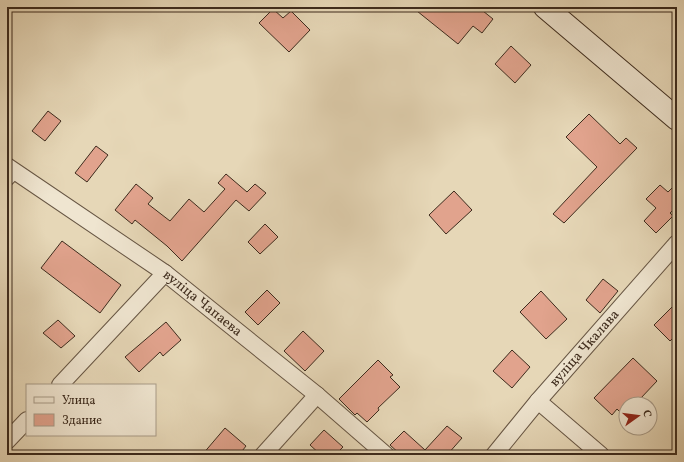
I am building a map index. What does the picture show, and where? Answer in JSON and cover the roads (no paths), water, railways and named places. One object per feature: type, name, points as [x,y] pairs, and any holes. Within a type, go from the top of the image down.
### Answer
[{"type":"main road","points":[[545,7],[677,119]]},
{"type":"street","name":"вуліца Чапаева","points":[[10,174],[165,273],[317,395],[386,455]]},
{"type":"street","name":"вуліца Чкалава","points":[[494,455],[538,401],[677,243]]},
{"type":"street","points":[[61,384],[165,273]]},
{"type":"street","points":[[263,455],[317,395]]},
{"type":"street","points":[[538,401],[601,455]]},
{"type":"street","points":[[7,441],[26,421]]}]
